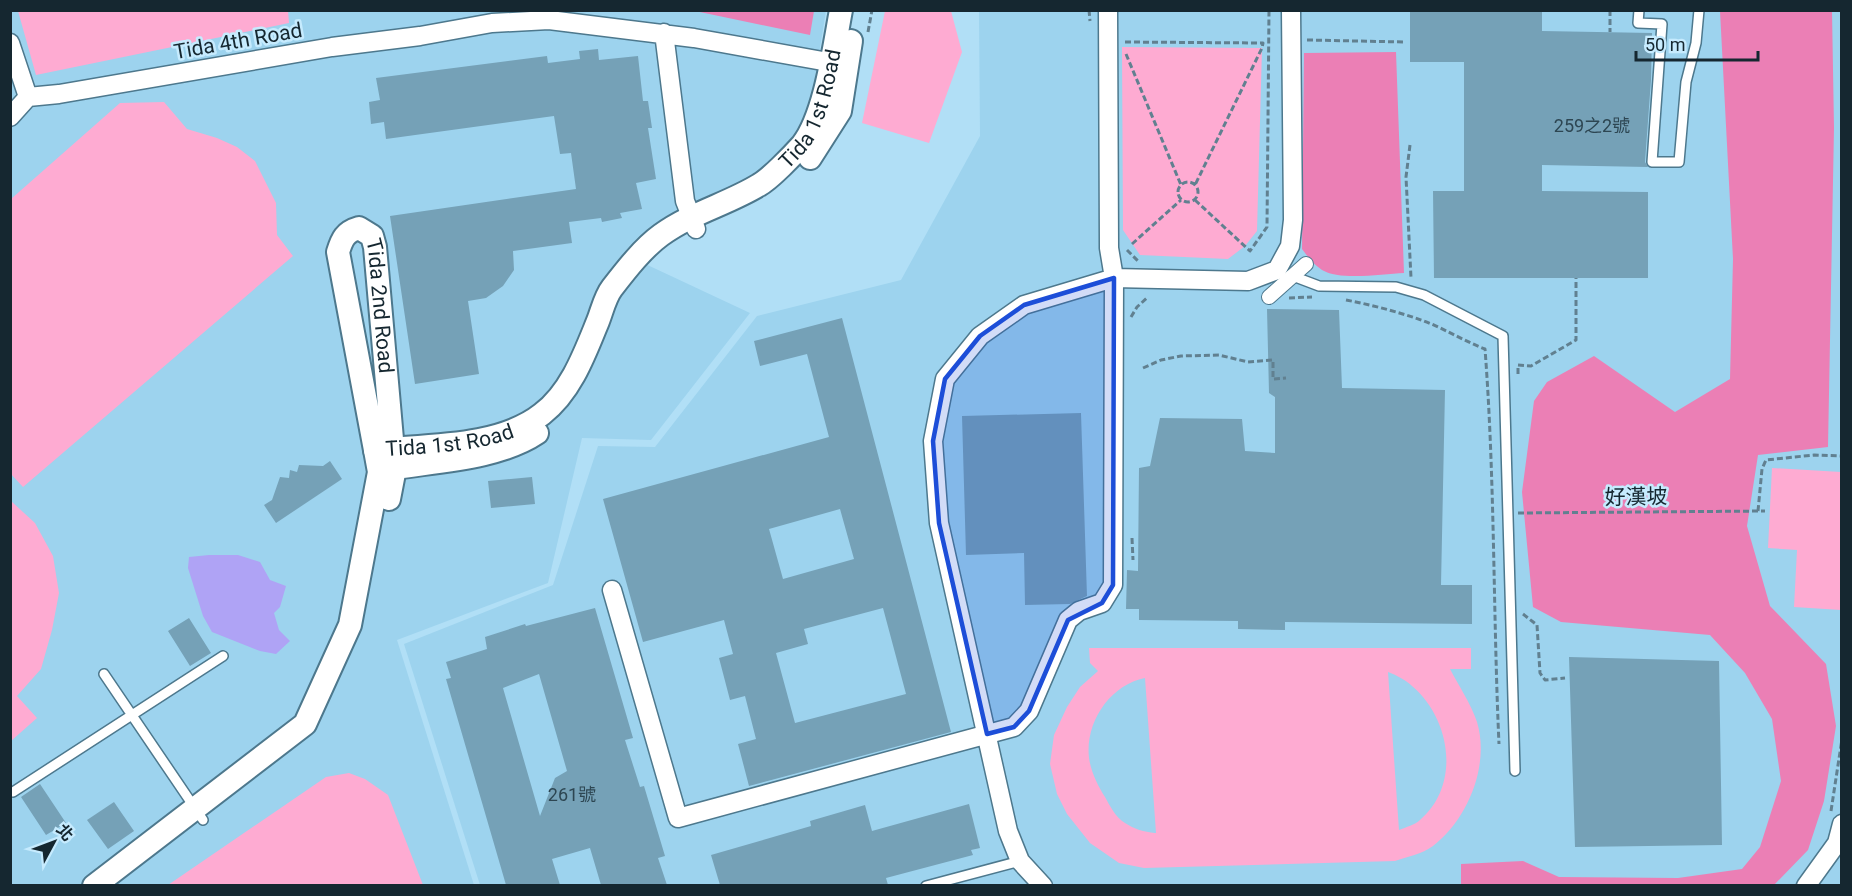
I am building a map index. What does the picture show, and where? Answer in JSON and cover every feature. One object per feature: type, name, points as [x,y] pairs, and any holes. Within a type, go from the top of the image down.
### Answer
[{"type":"street","name":"Tida 1st Road","points":[[839,64],[841,10]]},
{"type":"street","name":"Tida 1st Road","points":[[119,885],[305,724],[350,625],[385,459],[476,441],[518,429],[543,414],[562,392],[585,354],[610,290],[660,235],[693,223],[761,184],[803,144],[839,64],[856,10]]},
{"type":"street","points":[[612,590],[678,818],[1014,727],[1029,711],[1068,620],[1079,611],[1102,603],[1113,585],[1114,278],[1108,248],[1108,10]]},
{"type":"street","points":[[1042,885],[1020,861],[1008,831],[939,524],[933,441],[945,379],[980,336],[1024,304],[1114,278],[1248,281],[1277,270],[1290,246],[1293,220],[1291,10]]},
{"type":"street","name":"Tida 4th Road","points":[[28,97],[59,94],[332,47],[420,36],[492,23],[549,20],[664,33],[839,64]]},
{"type":"street","points":[[664,33],[685,201],[693,223]]},
{"type":"street","points":[[10,43],[28,97],[10,117]]},
{"type":"street","name":"Tida 2nd Road","points":[[359,228],[372,236],[375,247],[385,459],[338,252],[341,240],[349,231],[359,228]]},
{"type":"street","points":[[1269,297],[1306,264]]},
{"type":"street","name":"Tida 1st Road","points":[[94,885],[199,814]]},
{"type":"street","points":[[1806,885],[1837,843],[1836,820]]},
{"type":"lane","points":[[1639,10],[1638,23],[1662,24],[1652,162],[1679,162],[1686,82],[1696,43],[1699,10]]},
{"type":"lane","points":[[1277,270],[1318,286],[1396,287],[1424,295],[1503,336],[1515,771]]},
{"type":"lane","points":[[13,792],[223,656]]},
{"type":"lane","points":[[104,674],[199,814]]},
{"type":"lane","points":[[926,885],[1020,861]]},
{"type":"path","points":[[1195,200],[1250,251],[1267,227],[1269,10]]},
{"type":"path","points":[[1610,10],[1610,32]]},
{"type":"path","points":[[1291,39],[1404,42]]},
{"type":"path","points":[[1181,185],[1120,41],[1263,43],[1195,185],[1198,194],[1195,200],[1187,202],[1181,200]]},
{"type":"path","points":[[1403,278],[1411,278],[1406,177],[1410,145]]},
{"type":"path","points":[[1181,200],[1178,190],[1181,185],[1187,182],[1195,185]]},
{"type":"path","points":[[1132,244],[1181,200]]},
{"type":"path","points":[[1125,249],[1138,262],[1148,262]]},
{"type":"path","points":[[1518,376],[1518,365],[1531,366],[1576,340],[1576,278]]},
{"type":"path","points":[[1126,326],[1137,307],[1147,297],[1156,296]]},
{"type":"path","points":[[1269,297],[1294,299],[1313,297]]},
{"type":"path","points":[[1336,299],[1397,312],[1427,322],[1485,349],[1490,396],[1499,744]]},
{"type":"path","points":[[1143,368],[1161,360],[1181,356],[1219,355],[1248,362],[1274,360],[1273,379],[1287,378]]},
{"type":"path","points":[[1758,511],[1762,469],[1766,460],[1806,456],[1842,456]]},
{"type":"path","name":"好漢坡","points":[[1516,503],[1517,513],[1765,511]]},
{"type":"path","points":[[1132,537],[1133,560]]},
{"type":"path","points":[[1521,613],[1537,625],[1540,673],[1545,680],[1565,678]]},
{"type":"path","points":[[1836,820],[1842,739]]},
{"type":"highlighted area","points":[[1114,278],[1113,585],[1102,603],[1068,620],[1029,711],[1014,727],[987,734],[939,523],[933,441],[945,379],[980,336],[1024,305]]},
{"type":"shaded area","points":[[288,10],[289,23],[36,75],[18,11]]},
{"type":"shaded area","points":[[10,11],[826,11],[811,102],[800,138],[757,172],[648,233],[624,254],[750,313],[651,440],[582,438],[548,583],[397,640],[474,885],[11,885]]},
{"type":"shaded area","points":[[695,11],[814,11],[810,35]]},
{"type":"shaded area","points":[[885,11],[951,11],[962,52],[929,143],[862,123]]},
{"type":"shaded area","points":[[979,11],[1841,11],[1841,885],[480,885],[404,644],[553,585],[598,446],[655,447],[757,316],[901,280],[980,136]]},
{"type":"shaded area","points":[[1720,11],[1832,11],[1834,128],[1828,447],[1758,455],[1747,526],[1770,606],[1826,664],[1836,726],[1824,801],[1808,850],[1774,885],[1461,885],[1461,864],[1523,861],[1559,877],[1678,878],[1742,869],[1760,847],[1781,781],[1772,719],[1745,673],[1710,635],[1561,622],[1533,607],[1522,492],[1534,401],[1547,382],[1594,356],[1675,412],[1730,379],[1733,259]]},
{"type":"shaded area","points":[[1122,47],[1262,48],[1257,231],[1245,246],[1228,259],[1140,255],[1123,230]]},
{"type":"shaded area","points":[[1396,52],[1404,273],[1362,276],[1330,273],[1316,265],[1302,249],[1304,53]]},
{"type":"shaded area","points":[[164,102],[187,129],[237,147],[255,161],[276,203],[277,235],[293,256],[23,487],[10,473],[11,199],[120,103]]},
{"type":"shaded area","points":[[1772,468],[1841,472],[1841,610],[1794,607],[1797,550],[1768,548]]},
{"type":"shaded area","points":[[11,501],[35,523],[53,556],[59,593],[41,669],[17,696],[37,718],[11,741]]},
{"type":"shaded area","points":[[238,555],[260,562],[270,580],[286,586],[280,607],[274,613],[279,630],[290,641],[276,654],[260,651],[212,632],[203,616],[188,568],[189,557]]},
{"type":"shaded area","points":[[1089,648],[1471,648],[1471,669],[1450,669],[1477,722],[1481,756],[1473,790],[1456,821],[1433,846],[1395,861],[1144,868],[1119,863],[1090,843],[1067,814],[1057,794],[1050,764],[1054,735],[1067,707],[1080,687],[1098,671],[1090,663]],"holes":[[[1388,672],[1407,682],[1425,700],[1435,716],[1446,752],[1446,771],[1442,789],[1433,806],[1418,822],[1399,830]],[[1145,678],[1156,833],[1136,829],[1119,818],[1097,784],[1089,758],[1091,731],[1102,707],[1121,688]]]},
{"type":"shaded area","points":[[349,773],[365,779],[388,795],[423,885],[168,885],[326,777]]},
{"type":"building","points":[[1410,10],[1542,10],[1542,31],[1652,33],[1645,162],[1648,167],[1542,165],[1542,191],[1648,192],[1648,278],[1434,278],[1433,191],[1464,191],[1464,62],[1410,62]]},
{"type":"building","points":[[598,49],[599,60],[638,56],[643,101],[648,101],[652,128],[648,128],[656,179],[636,183],[642,209],[620,213],[622,218],[602,222],[601,218],[569,222],[572,243],[513,251],[514,270],[503,286],[486,298],[468,301],[479,374],[415,384],[390,216],[576,189],[571,153],[560,154],[554,116],[386,139],[384,122],[371,124],[369,102],[380,100],[376,78],[547,56],[548,63],[580,59],[579,51]]},
{"type":"building","points":[[1267,309],[1339,310],[1342,388],[1445,390],[1441,585],[1472,585],[1472,624],[1285,622],[1285,630],[1238,629],[1238,621],[1139,620],[1139,609],[1126,609],[1127,570],[1138,571],[1139,468],[1150,466],[1160,418],[1242,419],[1245,451],[1275,453],[1275,397],[1269,393]]},
{"type":"building","points":[[842,318],[951,732],[749,786],[738,744],[756,739],[745,696],[730,700],[719,658],[733,654],[724,620],[643,642],[603,499],[829,437],[807,354],[760,366],[754,341]],"holes":[[[840,509],[854,559],[783,579],[769,529]],[[883,608],[906,694],[795,723],[776,653],[808,644],[804,629]]]},
{"type":"building","points":[[1081,413],[1087,596],[1070,604],[1025,605],[1024,553],[966,555],[962,416]]},
{"type":"building","points":[[330,461],[342,479],[276,523],[264,505],[272,500],[280,477],[289,478],[290,470],[297,472],[299,465],[323,466]]},
{"type":"building","points":[[532,477],[535,504],[491,508],[488,481]]},
{"type":"building","points":[[595,608],[633,738],[625,740],[640,787],[644,786],[665,856],[658,858],[667,885],[601,885],[590,848],[552,859],[560,885],[506,885],[446,679],[451,678],[446,662],[487,649],[485,637],[525,624],[526,626]],"holes":[[[539,674],[567,771],[555,778],[540,816],[503,688]]]},
{"type":"building","points":[[189,618],[211,653],[190,666],[168,631]]},
{"type":"building","points":[[1569,657],[1719,661],[1722,845],[1575,847]]},
{"type":"building","points":[[40,784],[66,823],[46,835],[21,797]]},
{"type":"building","points":[[114,802],[134,831],[108,849],[87,820]]},
{"type":"building","points":[[969,804],[980,848],[971,850],[973,855],[886,878],[888,885],[720,885],[711,855],[811,826],[810,821],[865,805],[872,831]]}]
